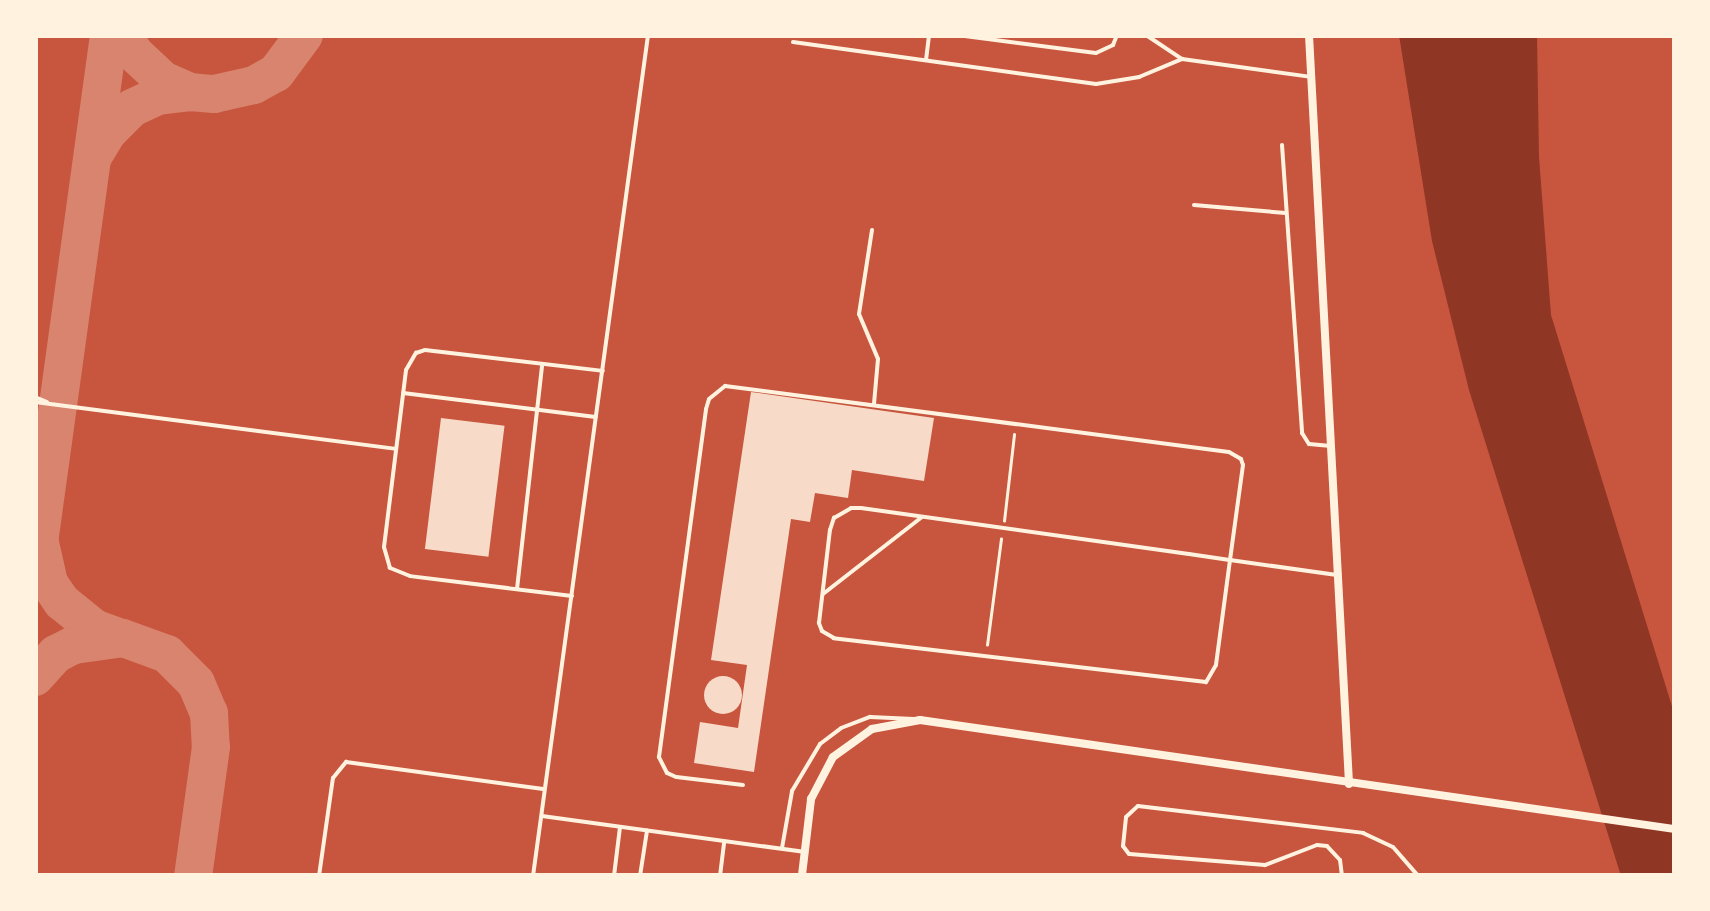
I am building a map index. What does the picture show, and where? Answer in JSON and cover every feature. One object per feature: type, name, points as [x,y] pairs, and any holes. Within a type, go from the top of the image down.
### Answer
[{"type":"street","points":[[1309,35],[1349,784]]},
{"type":"street","points":[[802,875],[811,799],[833,757],[872,729],[920,720],[1675,829]]},
{"type":"lane","points":[[534,876],[648,35]]},
{"type":"lane","points":[[926,61],[929,35]]},
{"type":"lane","points":[[956,35],[1096,53],[1113,44],[1117,35]]},
{"type":"lane","points":[[1146,35],[1182,60],[1311,77]]},
{"type":"lane","points":[[794,42],[1096,84],[1139,77],[1182,60]]},
{"type":"lane","points":[[1282,145],[1302,432],[1309,444],[1331,446]]},
{"type":"lane","points":[[1194,205],[1286,213]]},
{"type":"lane","points":[[872,230],[859,314],[878,359],[874,404]]},
{"type":"lane","points":[[572,596],[410,576],[390,568],[384,548],[403,393],[409,361],[425,350],[603,371]]},
{"type":"lane","points":[[516,588],[542,364]]},
{"type":"lane","points":[[743,786],[666,774],[659,757],[709,399],[725,386],[1236,454],[1243,466],[1230,560],[1216,665],[1206,682],[834,638],[822,632],[819,623],[830,530],[842,511],[851,508],[1003,528],[1230,560],[1338,575]]},
{"type":"lane","points":[[403,393],[596,417]]},
{"type":"lane","points":[[35,401],[396,448]]},
{"type":"lane","points":[[822,594],[922,517]]},
{"type":"lane","points":[[782,848],[792,791],[820,744],[841,728],[870,717],[920,720]]},
{"type":"lane","points":[[319,876],[333,778],[346,762],[545,789]]},
{"type":"lane","points":[[1342,876],[1340,860],[1326,846],[1317,845],[1265,865],[1129,854],[1123,846],[1126,817],[1138,806],[1363,832],[1393,847],[1418,876]]},
{"type":"lane","points":[[542,816],[804,852]]},
{"type":"lane","points":[[614,876],[620,826]]},
{"type":"lane","points":[[640,876],[647,830]]},
{"type":"lane","points":[[720,876],[724,841]]},
{"type":"path","points":[[986,655],[1016,424]]},
{"type":"shaded area","points":[[1399,35],[1537,35],[1539,157],[1551,315],[1675,716],[1675,876],[1621,876],[1469,390],[1432,241]]},
{"type":"building","points":[[751,392],[934,418],[924,481],[852,470],[848,498],[815,493],[810,522],[791,519],[754,772],[694,763],[700,722],[738,728],[747,665],[711,660]]},
{"type":"building","points":[[441,418],[505,426],[488,557],[425,549]]},
{"type":"building","points":[[723,676],[736,682],[742,695],[736,708],[723,714],[710,708],[704,695],[710,682]]},
{"type":"taxiway","points":[[35,572],[109,35]]},
{"type":"taxiway","points":[[124,35],[134,53],[163,80],[190,92],[214,94],[254,85],[276,73],[304,35]]},
{"type":"taxiway","points":[[94,155],[107,133],[132,108],[158,96],[190,92]]},
{"type":"taxiway","points":[[40,543],[49,583],[62,602],[94,628],[122,638]]},
{"type":"taxiway","points":[[35,677],[56,654],[74,645],[123,638],[167,654],[196,683],[209,713],[211,747],[193,876]]}]
